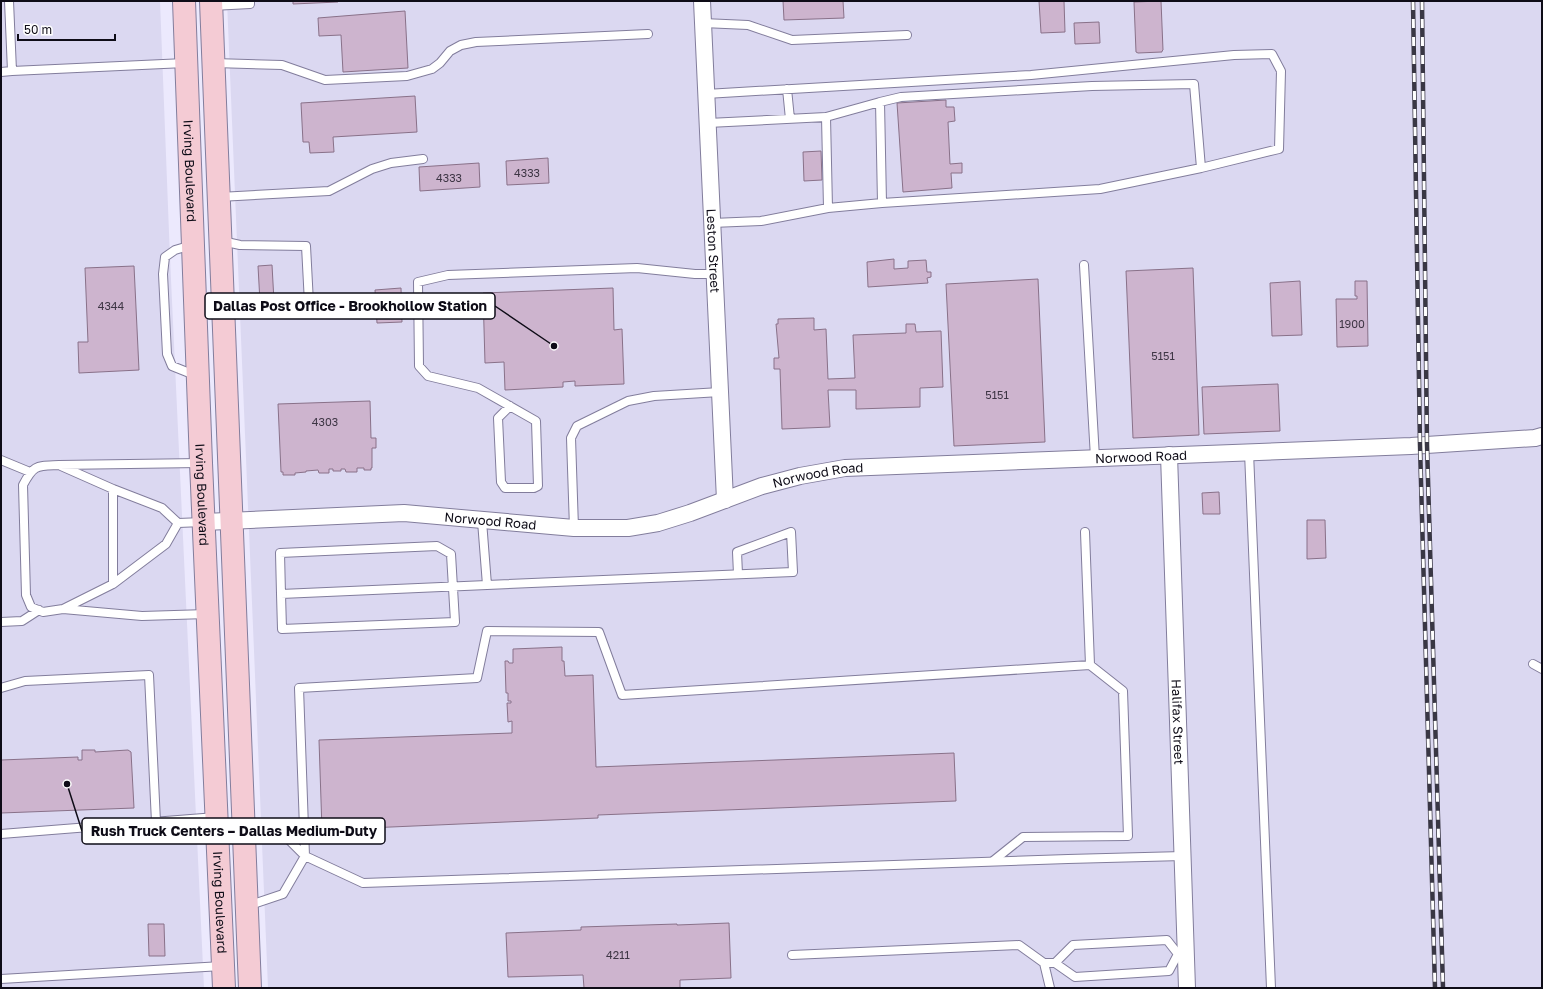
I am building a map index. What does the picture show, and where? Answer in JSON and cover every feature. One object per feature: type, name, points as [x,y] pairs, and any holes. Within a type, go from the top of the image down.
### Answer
[{"type":"main road","name":"Irving Boulevard","points":[[184,1],[201,463],[224,988]]},
{"type":"main road","name":"Irving Boulevard","points":[[211,4],[219,240],[250,988]]},
{"type":"main road","points":[[187,63],[214,63]]},
{"type":"main road","points":[[191,198],[218,197]]},
{"type":"main road","points":[[193,243],[219,240]]},
{"type":"main road","points":[[217,826],[243,832]]},
{"type":"main road","points":[[223,966],[249,965]]},
{"type":"street","name":"Leston Street","points":[[702,1],[725,500]]},
{"type":"street","name":"Norwood Road","points":[[204,522],[231,519],[404,513],[574,528],[628,528],[658,524],[762,486],[800,476],[845,468],[1441,444],[1535,438],[1542,436]]},
{"type":"street","name":"Halifax Street","points":[[1169,455],[1182,856],[1182,954],[1187,988]]},
{"type":"lane","points":[[9,1],[12,71]]},
{"type":"lane","points":[[211,4],[250,4],[250,1]]},
{"type":"lane","points":[[703,23],[748,24],[792,40],[907,36]]},
{"type":"lane","points":[[214,63],[282,65],[325,80],[406,76],[432,69],[440,63],[450,51],[461,45],[476,42],[648,34]]},
{"type":"lane","points":[[706,94],[1031,74],[1234,55],[1272,54],[1281,71],[1279,149],[1201,168],[1100,189],[882,203],[828,208],[760,221],[712,223]]},
{"type":"lane","points":[[1,72],[187,63]]},
{"type":"lane","points":[[708,123],[826,117],[901,97],[1092,86],[1194,84],[1201,168]]},
{"type":"lane","points":[[787,89],[790,119]]},
{"type":"lane","points":[[880,102],[882,203]]},
{"type":"lane","points":[[826,117],[828,208]]},
{"type":"lane","points":[[218,197],[330,191],[372,169],[392,163],[423,159]]},
{"type":"lane","points":[[219,240],[240,245],[306,246],[309,303]]},
{"type":"lane","points":[[193,243],[175,250],[166,257],[163,274],[167,354],[172,366],[198,377]]},
{"type":"lane","points":[[1084,265],[1094,458]]},
{"type":"lane","points":[[510,406],[498,418],[501,482],[505,488],[534,488],[538,486],[536,421],[510,406],[478,388],[428,376],[419,366],[418,282],[448,275],[637,268],[695,274],[715,274]]},
{"type":"lane","points":[[574,528],[571,438],[577,426],[628,401],[654,396],[720,392]]},
{"type":"lane","points":[[1249,452],[1271,988]]},
{"type":"lane","points":[[1,460],[30,472]]},
{"type":"lane","points":[[201,463],[58,465],[39,466],[30,472],[23,485],[26,595],[31,607],[43,612],[63,610],[142,616],[208,614]]},
{"type":"lane","points":[[58,465],[113,490],[162,508],[178,523],[204,522]]},
{"type":"lane","points":[[113,490],[113,584]]},
{"type":"lane","points":[[482,521],[487,585]]},
{"type":"lane","points":[[63,610],[113,584],[166,544],[178,523]]},
{"type":"lane","points":[[281,594],[793,572],[791,532],[737,552],[738,574]]},
{"type":"lane","points":[[1085,532],[1090,665]]},
{"type":"lane","points":[[437,546],[452,554],[456,622],[282,629],[281,594],[280,553],[437,546]]},
{"type":"lane","points":[[1,622],[22,621],[38,610]]},
{"type":"lane","points":[[246,906],[283,894],[305,856],[299,688],[476,678],[487,631],[599,632],[622,695],[1090,665],[1123,691],[1128,836],[1023,837],[993,861]]},
{"type":"lane","points":[[1533,664],[1542,669]]},
{"type":"lane","points":[[1,688],[25,682],[149,675],[156,822]]},
{"type":"lane","points":[[1,834],[156,822],[217,826]]},
{"type":"lane","points":[[243,832],[281,832],[305,856],[363,883],[993,861],[1182,856]]},
{"type":"lane","points":[[792,955],[1019,945],[1044,963],[1055,963],[1075,977],[1169,971],[1182,954],[1167,940],[1073,944],[1055,963]]},
{"type":"lane","points":[[1044,963],[1050,988]]},
{"type":"lane","points":[[1,979],[223,966]]},
{"type":"shaded area","points":[[1,1],[160,1],[170,258],[204,988],[1,988]]},
{"type":"shaded area","points":[[227,1],[1542,1],[1542,988],[268,988]]},
{"type":"building","points":[[293,1],[338,1],[338,2],[293,4]]},
{"type":"building","points":[[783,1],[843,1],[844,18],[784,20]]},
{"type":"building","points":[[1039,1],[1064,1],[1065,32],[1041,33]]},
{"type":"building","points":[[1161,1],[1163,50],[1162,52],[1138,53],[1136,52],[1134,2]]},
{"type":"building","points":[[405,11],[408,68],[343,72],[341,35],[319,36],[318,18]]},
{"type":"building","points":[[1099,22],[1100,43],[1075,44],[1074,23]]},
{"type":"building","points":[[415,96],[417,132],[333,137],[334,152],[310,153],[309,142],[303,142],[301,103]]},
{"type":"building","points":[[946,100],[946,107],[954,107],[955,121],[948,122],[950,164],[962,163],[962,173],[951,173],[952,188],[903,192],[897,103]]},
{"type":"building","points":[[821,151],[822,180],[804,181],[803,152]]},
{"type":"building","points":[[548,158],[549,183],[507,185],[506,161]]},
{"type":"building","points":[[479,163],[480,187],[420,191],[419,167]]},
{"type":"building","points":[[894,259],[894,269],[908,268],[908,261],[926,260],[927,272],[931,272],[931,277],[927,278],[928,283],[868,287],[867,262]]},
{"type":"building","points":[[272,265],[274,301],[260,302],[258,266]]},
{"type":"building","points":[[134,266],[139,370],[79,373],[78,342],[88,342],[85,268]]},
{"type":"building","points":[[1193,268],[1199,435],[1133,438],[1126,271]]},
{"type":"building","points":[[1038,279],[1045,442],[954,446],[946,284]]},
{"type":"building","points":[[1300,281],[1302,335],[1272,336],[1270,283]]},
{"type":"building","points":[[1355,281],[1367,281],[1368,346],[1337,347],[1336,299],[1357,299],[1357,296],[1355,296]]},
{"type":"building","points":[[401,288],[402,322],[377,323],[375,290]]},
{"type":"building","points":[[613,288],[614,330],[622,329],[624,384],[575,386],[575,381],[563,382],[563,387],[505,390],[504,362],[485,363],[483,293]]},
{"type":"building","points":[[814,318],[814,330],[826,329],[828,379],[855,378],[853,335],[906,333],[906,324],[915,324],[916,332],[941,331],[943,387],[920,388],[920,407],[856,409],[856,390],[828,390],[830,427],[782,429],[780,369],[774,369],[774,358],[779,358],[776,324],[778,324],[778,319]]},
{"type":"building","points":[[1278,384],[1280,431],[1204,434],[1202,387]]},
{"type":"building","points":[[370,401],[371,438],[376,438],[376,448],[372,448],[371,470],[357,468],[357,472],[346,472],[345,469],[341,469],[341,471],[333,471],[333,469],[329,469],[329,473],[319,473],[318,470],[295,473],[295,475],[283,475],[283,472],[281,472],[278,404]]},
{"type":"building","points":[[1219,492],[1220,514],[1203,514],[1202,493]]},
{"type":"building","points":[[1307,520],[1325,520],[1326,558],[1307,559]]},
{"type":"building","points":[[562,647],[562,661],[564,661],[565,676],[593,675],[596,767],[954,753],[956,801],[598,815],[598,818],[322,830],[319,740],[512,733],[512,721],[508,722],[507,703],[511,703],[511,701],[508,701],[508,693],[506,693],[505,661],[513,663],[513,649]]},
{"type":"building","points":[[82,750],[95,750],[95,752],[128,750],[131,752],[134,808],[1,813],[1,760],[78,757],[78,760],[82,760]]},
{"type":"building","points":[[729,923],[731,978],[680,980],[680,988],[584,988],[583,975],[508,977],[506,933],[581,930],[581,927]]},
{"type":"building","points":[[148,924],[164,924],[165,956],[149,956]]},
{"type":"railway","points":[[1413,1],[1420,445],[1435,988]]},
{"type":"railway","points":[[1422,1],[1427,445],[1443,988]]},
{"type":"place","name":"Dallas Post Office - Brookhollow Station","points":[[554,346]]},
{"type":"place","name":"Rush Truck Centers – Dallas Medium-Duty","points":[[67,784]]}]
